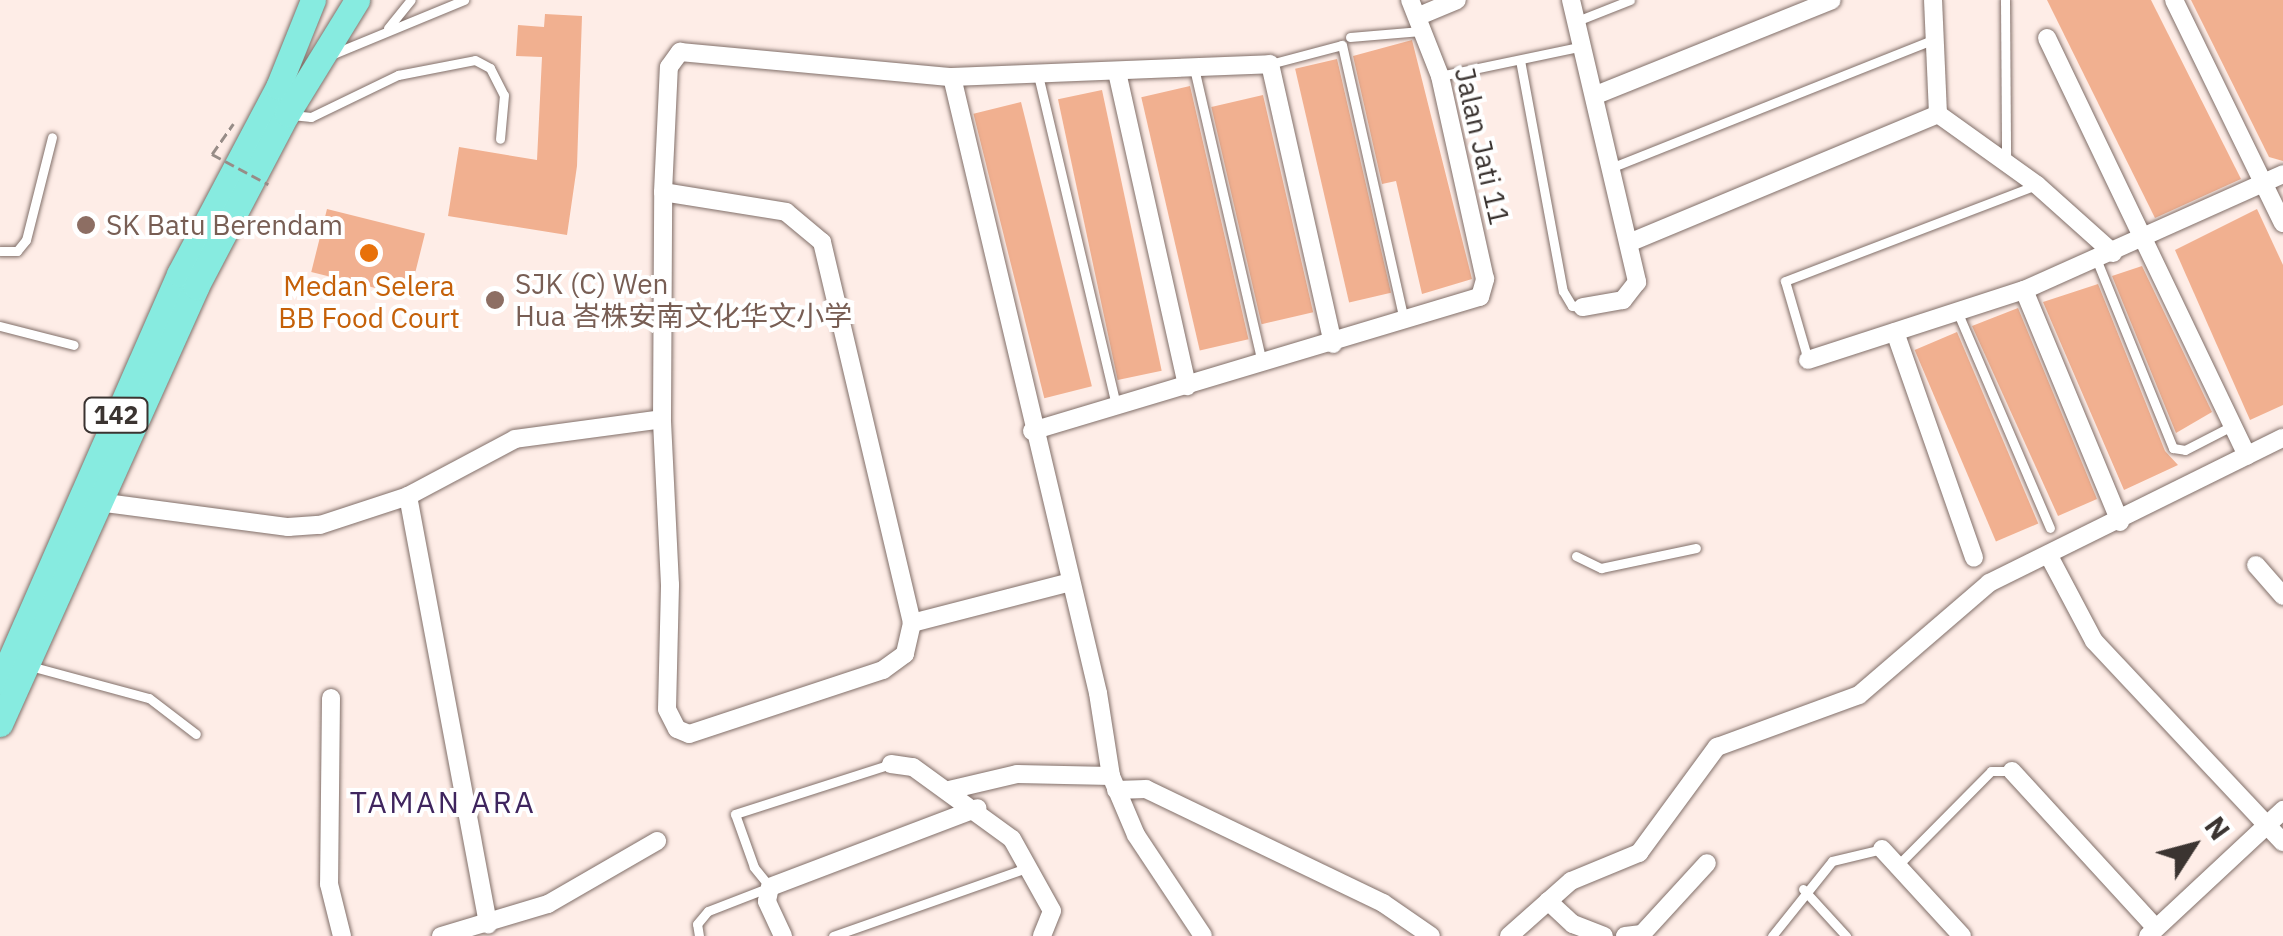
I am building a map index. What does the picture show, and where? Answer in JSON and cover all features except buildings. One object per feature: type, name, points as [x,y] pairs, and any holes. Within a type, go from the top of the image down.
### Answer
[{"type":"main road","name":"142","points":[[0,724],[30,666],[98,502],[196,287],[288,114],[308,52],[313,0]]},
{"type":"main road","name":"142","points":[[0,682],[179,274],[242,153],[308,52],[357,0]]},
{"type":"street","points":[[1417,16],[1457,0]]},
{"type":"street","points":[[1571,0],[1631,242],[1633,292],[1583,308]]},
{"type":"street","points":[[1596,94],[1832,0]]},
{"type":"street","points":[[1933,0],[1938,114]]},
{"type":"street","points":[[2174,0],[2283,224]]},
{"type":"street","name":"Jalan Jati 11","points":[[1404,324],[1472,304],[1485,280],[1440,76],[1417,16]]},
{"type":"street","points":[[2048,38],[2247,456]]},
{"type":"street","points":[[663,192],[786,212],[822,242],[912,622],[906,654],[883,670],[700,732],[677,729],[666,709],[670,585],[662,418],[663,192],[669,67],[680,52],[952,77],[1270,64],[1333,344]]},
{"type":"street","points":[[1117,72],[1187,386]]},
{"type":"street","points":[[952,77],[1067,583],[1098,693],[1113,783],[1136,835],[1203,936]]},
{"type":"street","points":[[1938,114],[2037,185],[2105,257]]},
{"type":"street","points":[[1631,242],[1938,114]]},
{"type":"street","points":[[1808,360],[2024,290],[2146,240],[2283,174]]},
{"type":"street","points":[[2024,290],[2120,522]]},
{"type":"street","points":[[1032,431],[1404,324]]},
{"type":"street","points":[[1895,332],[1974,558]]},
{"type":"street","points":[[98,502],[288,528],[348,518],[408,496],[516,439],[662,418]]},
{"type":"street","points":[[1509,936],[1590,870],[1639,853],[1717,747],[1859,695],[1974,594],[2283,438]]},
{"type":"street","points":[[408,496],[488,924]]},
{"type":"street","points":[[2049,556],[2094,640],[2283,842]]},
{"type":"street","points":[[2256,565],[2283,596]]},
{"type":"street","points":[[912,622],[1067,583]]},
{"type":"street","points":[[330,698],[329,884],[342,936]]},
{"type":"street","points":[[891,764],[913,767],[978,808],[1032,866],[1052,911],[1042,936]]},
{"type":"street","points":[[2012,772],[2152,932],[2283,810]]},
{"type":"street","points":[[949,790],[1017,774],[1146,789],[1383,904],[1432,936]]},
{"type":"street","points":[[783,936],[767,901],[770,887],[978,808]]},
{"type":"street","points":[[440,936],[548,904],[656,841]]},
{"type":"street","points":[[1882,850],[1900,863],[1962,936]]},
{"type":"street","points":[[1625,936],[1642,934],[1707,863]]},
{"type":"street","points":[[1548,901],[1573,924],[1604,936]]},
{"type":"lane","points":[[302,0],[308,52],[386,30],[464,0]]},
{"type":"lane","points":[[386,30],[412,0]]},
{"type":"lane","points":[[1577,20],[1630,0]]},
{"type":"lane","points":[[2005,0],[2006,163]]},
{"type":"lane","points":[[1350,37],[1417,16]]},
{"type":"lane","points":[[1613,167],[1934,39]]},
{"type":"lane","points":[[1270,64],[1342,45],[1404,324]]},
{"type":"lane","points":[[1440,76],[1584,46]]},
{"type":"lane","points":[[288,114],[311,118],[398,75],[476,60],[490,68],[504,95],[500,138]]},
{"type":"lane","points":[[1520,60],[1563,292],[1572,306],[1583,308]]},
{"type":"lane","points":[[1194,68],[1262,364]]},
{"type":"lane","points":[[1038,74],[1116,406]]},
{"type":"lane","points":[[0,252],[18,250],[26,240],[52,137]]},
{"type":"lane","points":[[1808,360],[1785,282],[2037,185]]},
{"type":"lane","points":[[2105,257],[2174,448],[2185,450],[2232,425]]},
{"type":"lane","points":[[1957,312],[2050,528]]},
{"type":"lane","points":[[0,326],[74,345]]},
{"type":"lane","points":[[1576,556],[1601,568],[1696,548]]},
{"type":"lane","points":[[30,666],[149,698],[196,734]]},
{"type":"lane","points":[[699,936],[697,924],[708,911],[770,887],[751,861],[735,814],[891,764]]},
{"type":"lane","points":[[1900,863],[1990,771],[2012,772]]},
{"type":"lane","points":[[1772,936],[1803,889],[1844,853],[1882,850]]},
{"type":"lane","points":[[834,936],[1032,866]]},
{"type":"lane","points":[[1803,889],[1846,936]]},
{"type":"path","points":[[236,118],[212,154],[268,184]]},
{"type":"place","name":"SK Batu Berendam","points":[[86,225]]},
{"type":"place","name":"Medan Selera BB Food Court","points":[[369,253]]},
{"type":"place","name":"SJK (C) Wen Hua 峇株安南文化华文小学","points":[[495,300]]},
{"type":"district","name":"TAMAN ARA","points":[[443,802]]}]
